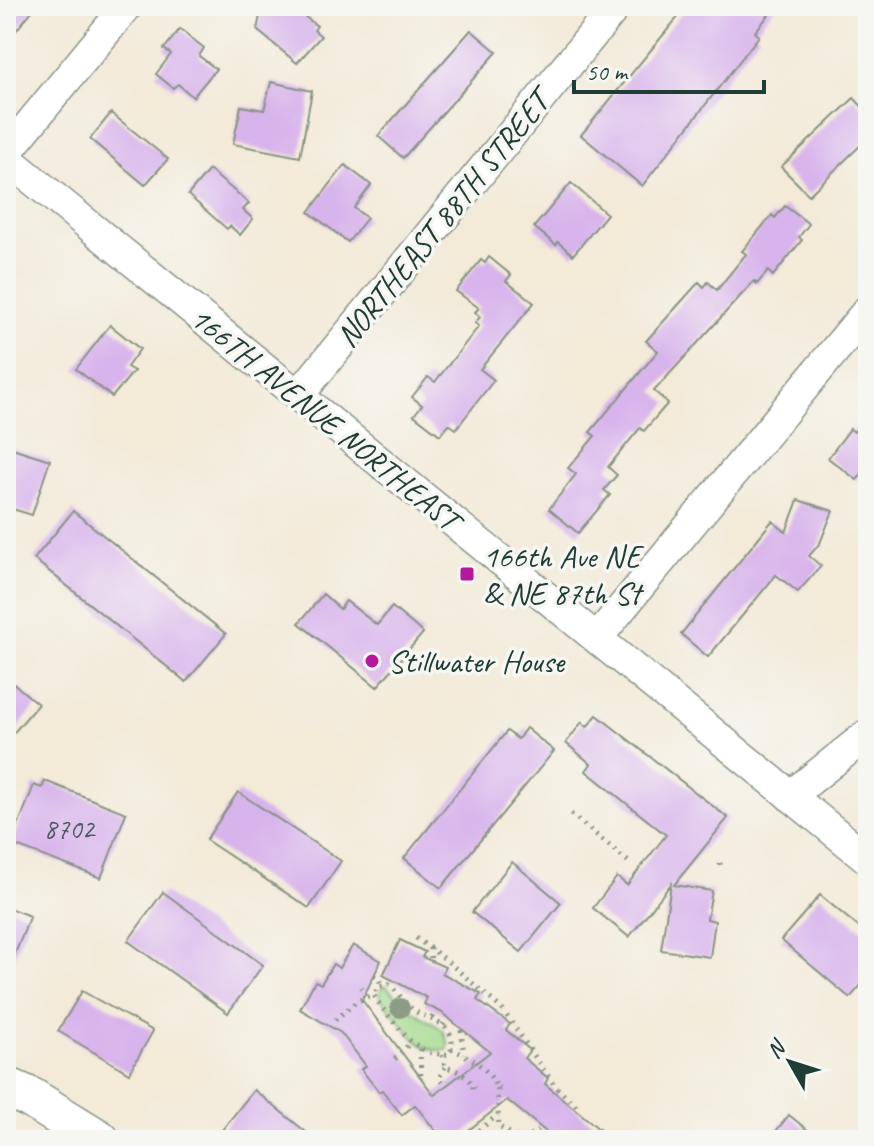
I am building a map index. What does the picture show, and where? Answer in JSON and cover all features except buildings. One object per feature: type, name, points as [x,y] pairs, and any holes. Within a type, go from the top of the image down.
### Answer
[{"type":"main road","points":[[6,1087],[31,1098],[99,1140]]},
{"type":"street","points":[[6,156],[127,6]]},
{"type":"street","name":"NORTHEAST 88TH STREET","points":[[298,396],[616,6]]},
{"type":"street","name":"166TH AVENUE NORTHEAST","points":[[6,156],[868,859]]},
{"type":"street","points":[[597,638],[868,310]]},
{"type":"street","points":[[790,796],[868,734]]},
{"type":"path","points":[[571,814],[630,863]]},
{"type":"path","points":[[416,938],[502,1009],[555,1086],[578,1107]]},
{"type":"path","points":[[430,947],[431,961]]},
{"type":"path","points":[[374,976],[379,978],[381,985]]},
{"type":"path","points":[[335,1020],[357,1001],[374,995],[381,985],[389,984],[412,1009],[443,1025],[450,1035],[450,1054],[420,1049],[379,1005],[374,995]]},
{"type":"path","points":[[361,987],[365,997]]},
{"type":"path","points":[[432,1018],[436,1010]]},
{"type":"path","points":[[443,1025],[449,1016]]},
{"type":"path","points":[[461,1030],[464,1054]]},
{"type":"path","points":[[395,1059],[411,1042]]},
{"type":"path","points":[[420,1049],[421,1080]]},
{"type":"path","points":[[451,1049],[464,1054],[486,1070],[500,1088],[499,1127],[523,1140],[542,1129]]},
{"type":"path","points":[[442,1055],[445,1067],[439,1078],[445,1087]]},
{"type":"path","points":[[445,1067],[469,1078],[473,1087],[471,1093]]},
{"type":"path","points":[[466,1140],[498,1115]]},
{"type":"green space","points":[[386,986],[410,1009],[443,1030],[449,1045],[447,1050],[429,1048],[411,1035],[379,995]]},
{"type":"place","name":"166th Ave NE & NE 87th St","points":[[467,574]]},
{"type":"place","name":"Stillwater House","points":[[372,661]]}]
